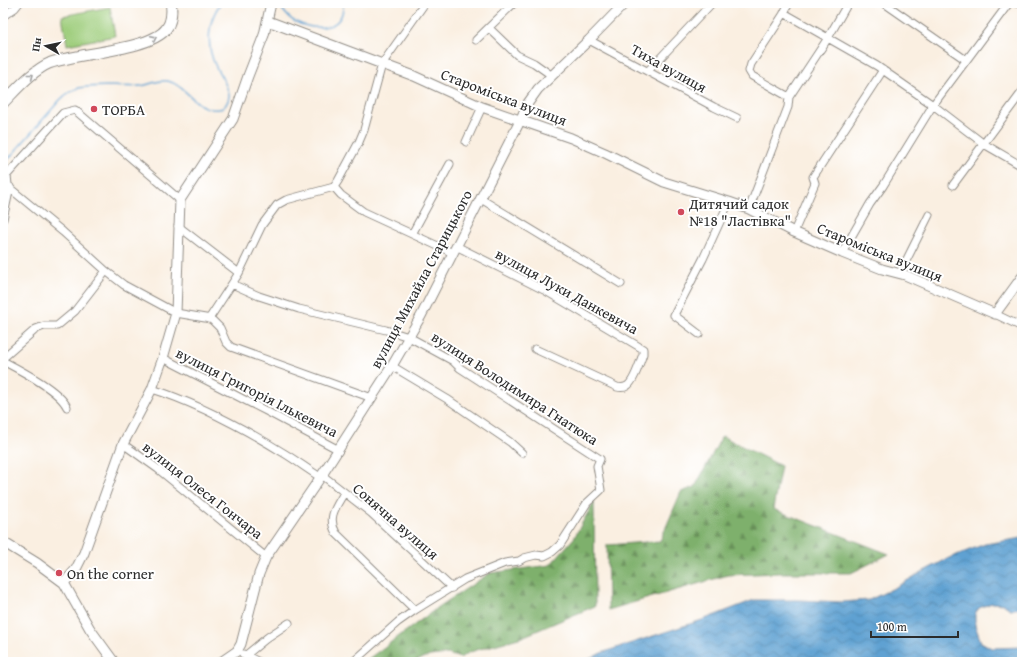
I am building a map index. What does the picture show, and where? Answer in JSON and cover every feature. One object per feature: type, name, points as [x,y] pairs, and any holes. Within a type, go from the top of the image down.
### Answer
[{"type":"main road","points":[[3,102],[29,77],[48,64],[67,58],[121,48],[155,38],[166,30],[170,23],[172,13],[171,3]]},
{"type":"street","points":[[3,16],[15,8],[19,3]]},
{"type":"street","points":[[209,319],[240,273],[262,225],[277,205],[292,198],[334,187],[342,176],[364,130],[382,64],[424,3]]},
{"type":"street","points":[[476,40],[514,3]]},
{"type":"street","name":"вулиця Михайла Старицького","points":[[241,654],[243,639],[259,574],[266,557],[339,450],[409,337],[455,250],[531,98],[551,75],[589,40],[625,3]]},
{"type":"street","points":[[648,71],[712,3]]},
{"type":"street","points":[[788,3],[784,13],[753,60],[749,71],[752,76],[789,97]]},
{"type":"street","points":[[749,209],[788,106],[789,97],[828,38],[848,3]]},
{"type":"street","points":[[884,3],[966,60]]},
{"type":"street","points":[[1017,3],[1022,4]]},
{"type":"street","points":[[842,253],[870,204],[883,186],[933,105],[1008,4]]},
{"type":"street","points":[[64,583],[76,568],[84,552],[123,444],[152,389],[163,358],[176,313],[180,200],[233,119],[264,36],[271,5]]},
{"type":"street","points":[[784,13],[883,70],[933,105],[984,144],[1022,166]]},
{"type":"street","name":"Староміська вулиця","points":[[268,21],[414,76],[482,107],[578,141],[664,182],[749,209],[794,232],[842,253],[882,269],[900,274],[1022,326]]},
{"type":"street","points":[[489,28],[517,55],[551,75]]},
{"type":"street","name":"Тиха вулиця","points":[[589,40],[707,104],[737,118]]},
{"type":"street","points":[[794,232],[815,183],[813,177],[883,70]]},
{"type":"street","points":[[954,185],[1022,92]]},
{"type":"street","points":[[466,142],[482,107]]},
{"type":"street","points":[[180,200],[75,110],[63,113],[7,175],[10,187],[106,271],[128,288],[176,313],[214,321],[220,328],[226,342],[231,347],[372,398]]},
{"type":"street","points":[[412,234],[450,164]]},
{"type":"street","points":[[3,219],[10,187]]},
{"type":"street","name":"вулиця Луки Данкевича","points":[[334,187],[341,195],[364,212],[412,234],[455,250],[544,290],[643,349],[643,354],[631,383],[627,387],[617,388],[535,349]]},
{"type":"street","points":[[480,199],[620,284]]},
{"type":"street","points":[[699,334],[674,315],[703,259],[729,202]]},
{"type":"street","points":[[900,274],[929,215]]},
{"type":"street","points":[[178,226],[240,273]]},
{"type":"street","points":[[3,358],[36,329],[44,326],[57,326],[75,311],[106,271]]},
{"type":"street","points":[[995,314],[1022,278]]},
{"type":"street","name":"вулиця Володимира Гнатюка","points":[[232,284],[259,296],[299,309],[409,337],[453,361],[460,368],[600,459],[597,466],[602,487],[601,490],[587,503],[560,545],[552,552],[544,556],[536,555],[519,561],[505,563],[465,579],[452,588]]},
{"type":"street","name":"вулиця Григорія Ількевича","points":[[163,358],[339,450]]},
{"type":"street","points":[[3,361],[26,373],[53,391],[61,398],[67,407]]},
{"type":"street","points":[[392,366],[448,399],[510,442],[522,453]]},
{"type":"street","name":"Сонячна вулиця","points":[[152,389],[192,404],[224,419],[321,476],[352,497],[371,513],[452,588]]},
{"type":"street","name":"вулиця Олеся Гончара","points":[[123,444],[174,481],[266,557]]},
{"type":"street","points":[[344,493],[332,518],[332,526],[336,533],[415,610]]},
{"type":"street","points":[[3,544],[36,563],[64,583],[90,629],[114,662]]},
{"type":"street","points":[[353,662],[398,622],[452,588]]},
{"type":"street","points":[[221,662],[241,654],[289,623]]},
{"type":"street","points":[[241,654],[259,662]]},
{"type":"green space","points":[[110,7],[115,36],[67,45],[62,16]]},
{"type":"green space","points":[[722,436],[781,466],[773,509],[889,554],[851,573],[728,575],[608,610],[607,545],[660,541],[681,492],[695,487]]},
{"type":"green space","points":[[594,501],[595,606],[522,637],[470,652],[460,658],[448,654],[430,656],[413,662],[366,662],[440,606],[490,573],[550,565],[574,538]]},
{"type":"water","points":[[1022,538],[1022,608],[1010,609],[1003,604],[992,603],[979,608],[975,614],[975,625],[981,642],[992,648],[1022,647],[1022,662],[583,662],[601,653],[705,619],[754,600],[842,602],[869,600],[949,558],[985,544]]},
{"type":"waterway","points":[[3,165],[60,100],[69,92],[79,88],[94,86],[140,86],[161,81],[168,81],[182,88],[206,108],[223,108],[227,104],[229,95],[226,84],[216,67],[209,42],[213,17],[221,3]]},
{"type":"waterway","points":[[276,3],[294,21],[301,24],[318,27],[326,27],[339,19],[342,13],[343,3]]},
{"type":"place","name":"ТОРБА","points":[[94,109]]},
{"type":"place","name":"Дитячий садок №18 \"Ластівка\"","points":[[681,212]]},
{"type":"place","name":"On the corner","points":[[59,573]]}]
